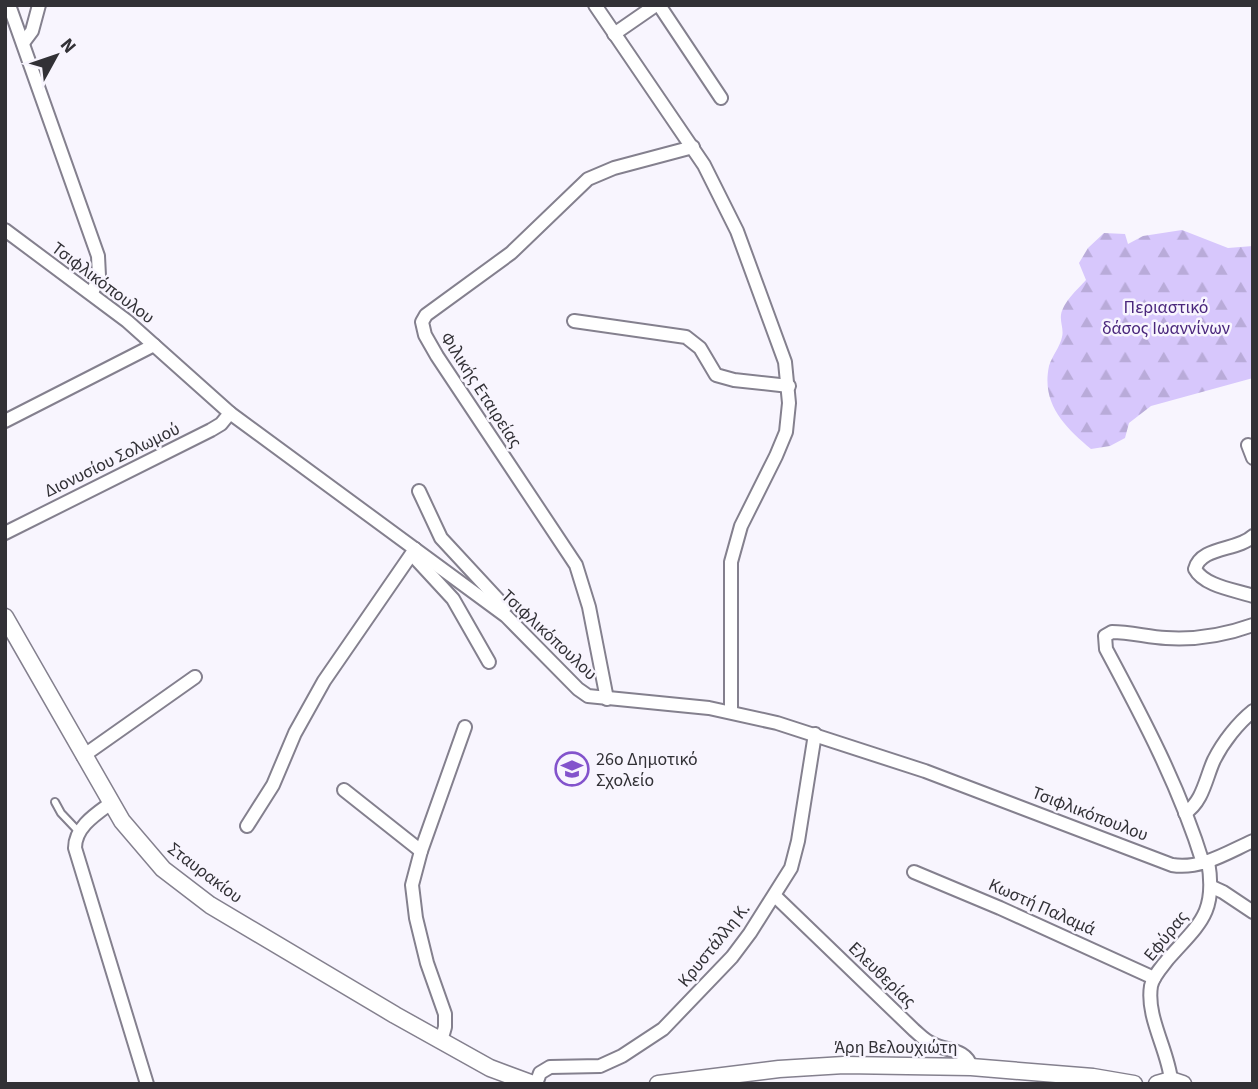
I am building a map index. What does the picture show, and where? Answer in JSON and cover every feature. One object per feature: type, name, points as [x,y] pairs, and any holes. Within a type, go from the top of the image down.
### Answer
[{"type":"street","points":[[9,5],[98,256],[99,276],[92,293]]},
{"type":"street","points":[[23,43],[32,31],[38,5]]},
{"type":"street","points":[[595,5],[693,147],[724,204],[748,257],[785,362],[789,386],[786,432],[741,526],[731,562],[731,711]]},
{"type":"street","points":[[614,34],[657,5],[721,98]]},
{"type":"street","name":"Φιλικής Εταιρείας","points":[[607,699],[589,607],[576,565],[438,356],[425,335],[422,321],[426,315],[512,253],[588,178],[614,168],[693,147]]},
{"type":"street","name":"Τσιφλικόπουλου","points":[[5,230],[92,293],[230,413],[475,591],[514,623],[582,692],[594,698],[731,711],[815,734],[1037,812],[1172,865],[1182,867],[1205,862]]},
{"type":"street","points":[[574,321],[686,337],[700,348],[716,375],[734,380],[789,386]]},
{"type":"street","points":[[5,421],[154,345]]},
{"type":"street","name":"Διονυσίου Σολωμού","points":[[5,533],[211,430],[221,424],[230,413]]},
{"type":"street","points":[[1248,445],[1253,458]]},
{"type":"street","points":[[419,491],[441,538],[512,616],[514,623]]},
{"type":"street","points":[[1253,536],[1247,542],[1204,556],[1197,562],[1195,569],[1199,576],[1253,596]]},
{"type":"street","points":[[415,549],[417,560],[453,599],[489,662]]},
{"type":"street","points":[[247,826],[273,785],[304,715],[324,681],[415,549]]},
{"type":"street","name":"Σταυρακίου","points":[[5,617],[111,803],[149,855],[193,892],[441,1041]]},
{"type":"street","name":"Εφύρας","points":[[1170,1082],[1168,1058],[1153,1012],[1151,989],[1154,978],[1200,923],[1209,905],[1212,887],[1205,862],[1146,722],[1106,649],[1104,638],[1115,632],[1166,638],[1195,638],[1253,625]]},
{"type":"street","points":[[83,755],[195,677]]},
{"type":"street","points":[[1185,813],[1195,804],[1222,746],[1242,720],[1253,711]]},
{"type":"street","points":[[465,727],[413,880],[413,897],[427,963],[445,1014],[441,1041],[500,1079],[535,1084]]},
{"type":"street","name":"Κρυστάλλη Κ.","points":[[535,1084],[540,1073],[550,1067],[593,1067],[609,1063],[663,1029],[732,957],[775,896],[791,867],[796,853],[815,734]]},
{"type":"street","points":[[344,790],[421,851]]},
{"type":"street","points":[[111,803],[79,832],[75,848],[147,1084]]},
{"type":"street","points":[[1205,862],[1253,841]]},
{"type":"street","name":"Κωστή Παλαμά","points":[[914,872],[1154,978]]},
{"type":"street","points":[[1212,887],[1253,912]]},
{"type":"street","name":"Ελευθερίας","points":[[775,896],[914,1030],[933,1045],[964,1055],[969,1059],[971,1067]]},
{"type":"street","name":"Άρη Βελουχιώτη","points":[[658,1084],[817,1066],[971,1067],[1093,1077],[1134,1084]]},
{"type":"lane","points":[[55,802],[61,813],[79,832]]},
{"type":"green space","name":"Περιαστικό δάσος Ιωαννίνων","points":[[1182,230],[1228,248],[1253,246],[1253,378],[1151,406],[1129,423],[1125,438],[1110,446],[1091,449],[1057,414],[1047,380],[1049,366],[1062,337],[1062,310],[1086,280],[1079,263],[1088,248],[1104,233],[1125,234],[1128,244],[1143,236]]},
{"type":"place","name":"26ο Δημοτικό Σχολείο","points":[[572,769]]}]
